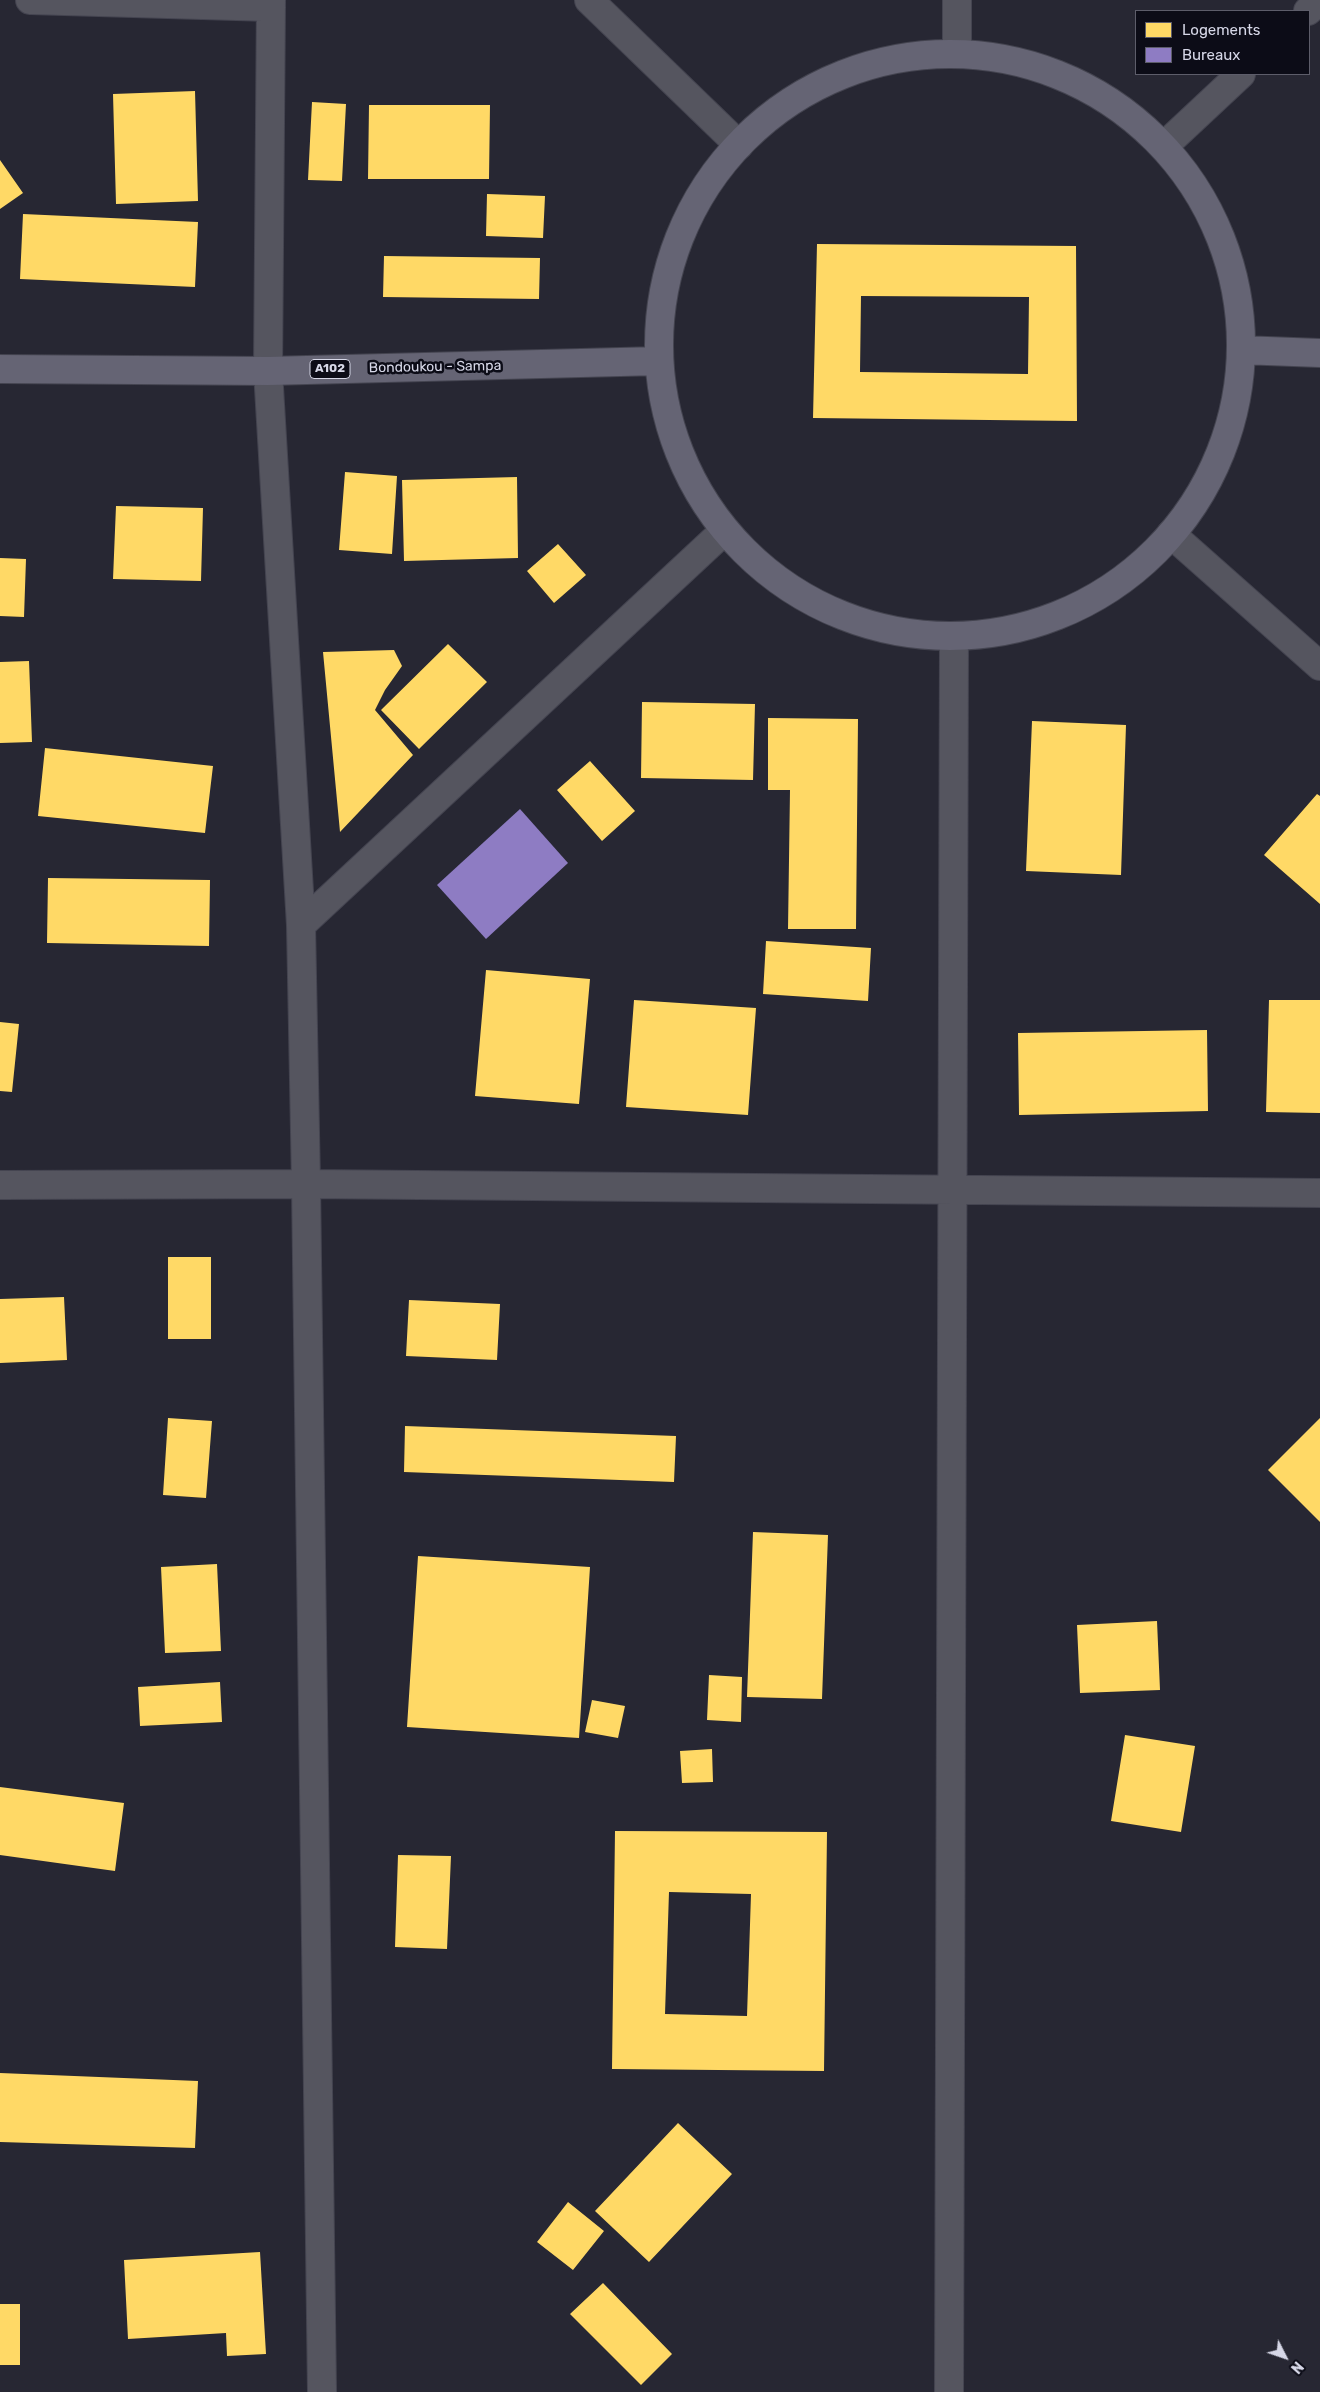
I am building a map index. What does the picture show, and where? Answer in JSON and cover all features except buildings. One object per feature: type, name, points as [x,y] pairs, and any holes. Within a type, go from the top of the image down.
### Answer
[{"type":"main road","points":[[957,53],[1014,60],[1070,78],[1120,107],[1164,146],[1198,190],[1223,240],[1237,294],[1241,350],[1236,400],[1222,448],[1200,493],[1171,534],[1126,577],[1073,609],[1015,629],[954,636],[889,631],[827,610],[771,577],[724,531],[698,493],[678,451],[665,407],[659,361],[662,302],[677,245],[703,192],[739,145],[785,106],[838,77],[896,59],[957,53]]},
{"type":"main road","points":[[1241,350],[1320,353]]},
{"type":"main road","name":"Bondoukou - Sampa","points":[[0,369],[268,371],[659,361]]},
{"type":"street","points":[[30,0],[271,4],[268,371],[301,925],[322,2392]]},
{"type":"street","points":[[589,0],[739,145]]},
{"type":"street","points":[[957,0],[957,53]]},
{"type":"street","points":[[1309,10],[1320,0]]},
{"type":"street","points":[[1164,146],[1240,75]]},
{"type":"street","points":[[301,925],[724,531]]},
{"type":"street","points":[[1171,534],[1320,666]]},
{"type":"street","points":[[948,2392],[954,636]]},
{"type":"street","points":[[0,1186],[306,1184],[1320,1193]]}]
